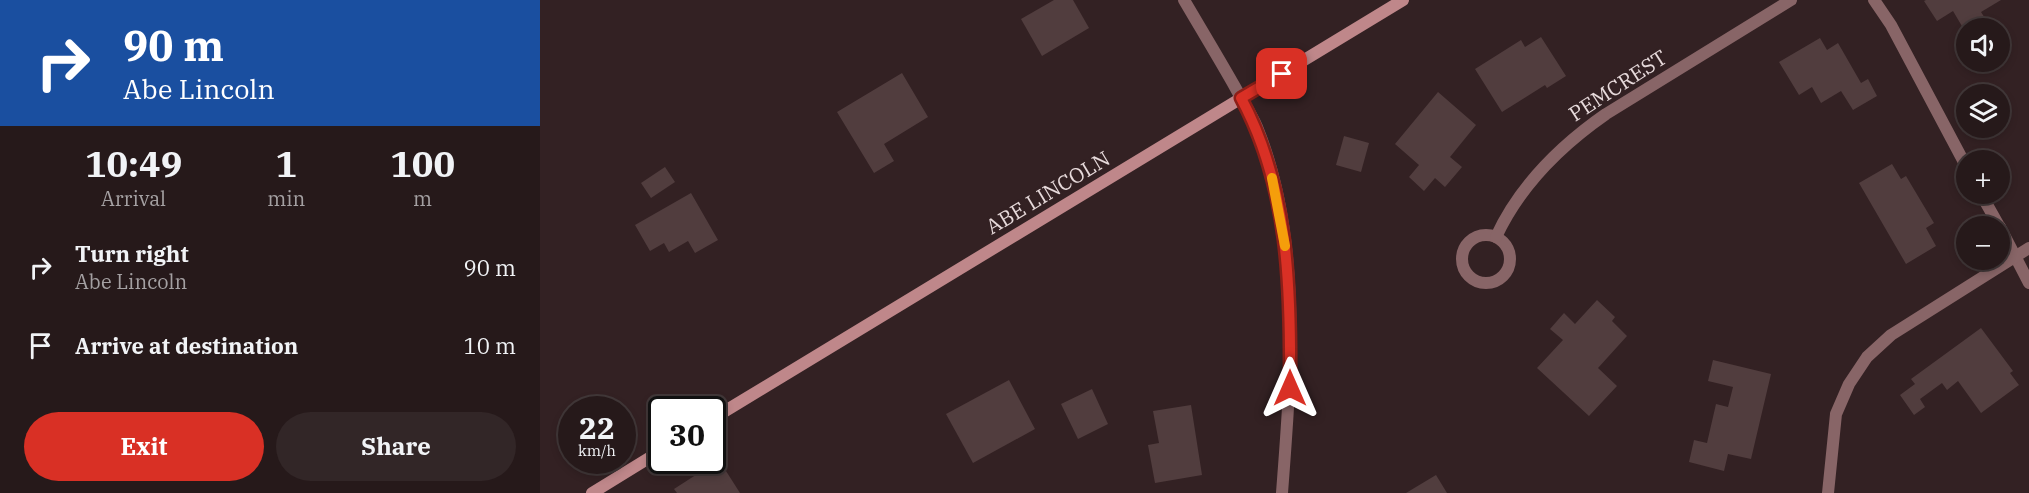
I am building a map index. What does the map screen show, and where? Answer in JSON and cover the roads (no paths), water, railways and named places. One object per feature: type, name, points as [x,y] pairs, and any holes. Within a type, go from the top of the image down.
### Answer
[{"type":"street","points":[[1184,0],[1256,125],[1276,194],[1285,240],[1290,313],[1290,377],[1282,493]]},
{"type":"street","name":"ABE LINCOLN","points":[[726,411],[1403,0]]},
{"type":"street","name":"PEMCREST","points":[[1496,237],[1536,174],[1581,131],[1791,0]]},
{"type":"street","points":[[1875,0],[1891,25],[1957,150]]},
{"type":"street","points":[[1481,235],[1496,237],[1508,248],[1510,264],[1501,278],[1485,283],[1477,281],[1470,277],[1462,264],[1464,249],[1474,237],[1481,235]]},
{"type":"street","points":[[2010,248],[2029,283]]},
{"type":"street","points":[[1827,493],[1836,414],[1849,384],[1867,357],[1891,335],[2029,248]]},
{"type":"street","points":[[592,493],[606,489],[648,460]]}]
